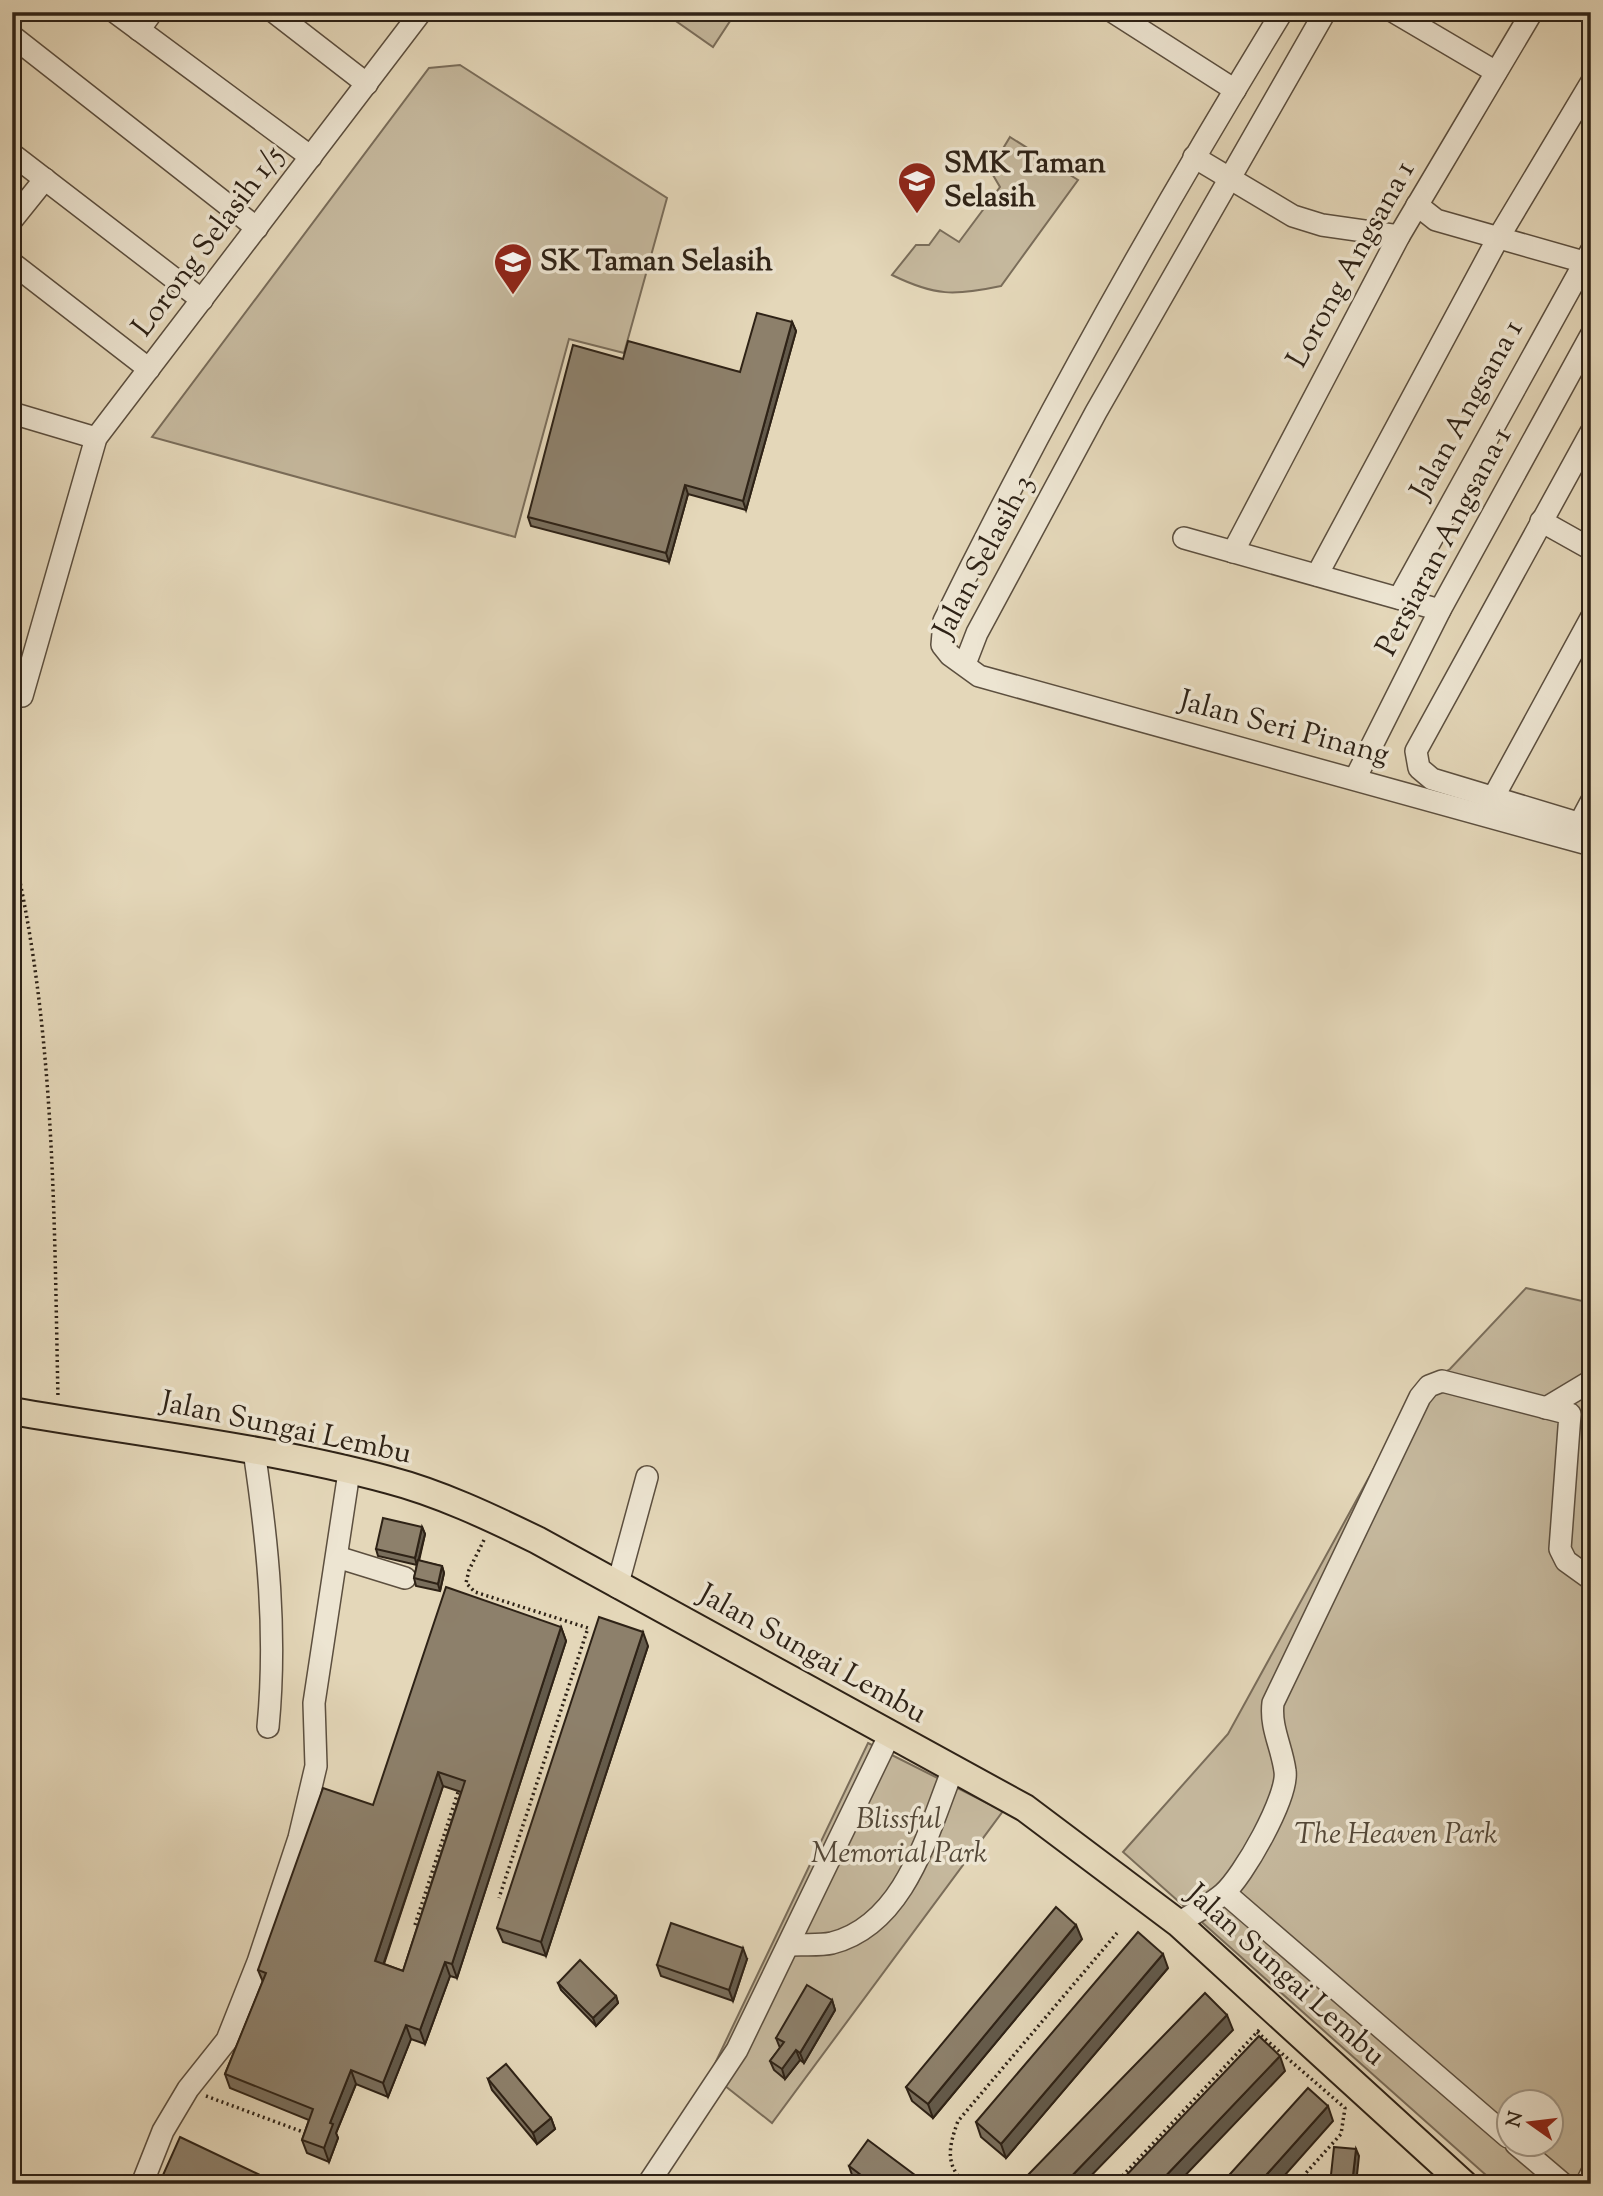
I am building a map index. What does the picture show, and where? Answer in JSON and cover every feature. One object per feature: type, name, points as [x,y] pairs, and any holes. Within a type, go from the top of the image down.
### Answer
[{"type":"main road","name":"Jalan Sungai Lembu","points":[[12,1411],[254,1451],[390,1480],[495,1520],[793,1679],[889,1736],[1025,1808],[1178,1923],[1464,2184]]},
{"type":"street","points":[[115,12],[311,157]]},
{"type":"street","points":[[139,30],[152,12]]},
{"type":"street","points":[[274,12],[367,84]]},
{"type":"street","points":[[1113,12],[1235,90]]},
{"type":"street","name":"Jalan Selasih 3","points":[[1282,12],[1194,157],[1018,476],[944,621],[942,645],[950,655],[965,664],[977,633],[1096,412],[1228,177],[1325,12]]},
{"type":"street","points":[[1394,12],[1496,72]]},
{"type":"street","name":"Lorong Angsana 1","points":[[1233,552],[1399,236],[1532,12]]},
{"type":"street","name":"Lorong Selasih 1/5","points":[[96,438],[367,84],[416,14]]},
{"type":"street","points":[[12,36],[257,228]]},
{"type":"street","points":[[1317,575],[1497,240],[1591,83]]},
{"type":"street","points":[[12,154],[202,300]]},
{"type":"street","points":[[1194,157],[1293,216],[1322,225],[1399,236]]},
{"type":"street","points":[[12,220],[45,179]]},
{"type":"street","points":[[1417,205],[1436,220],[1497,240],[1589,259]]},
{"type":"street","name":"Jalan Angsana 1","points":[[1399,598],[1589,259]]},
{"type":"street","points":[[12,263],[149,369]]},
{"type":"street","name":"Persiaran Angsana 1","points":[[1355,779],[1440,610],[1591,335]]},
{"type":"street","points":[[12,412],[96,438],[22,696]]},
{"type":"street","name":"Jalan Seri Pinang","points":[[1583,834],[1493,798],[1432,779],[1419,768],[1416,751],[1591,432]]},
{"type":"street","points":[[1541,521],[1591,548]]},
{"type":"street","points":[[1184,538],[1440,610]]},
{"type":"street","points":[[1493,798],[1591,618]]},
{"type":"street","name":"Jalan Seri Pinang","points":[[965,664],[979,676],[1355,779],[1583,834]]},
{"type":"street","points":[[1583,834],[1591,802]]},
{"type":"street","points":[[1178,1923],[1225,1893],[1246,1863],[1282,1795],[1286,1773],[1271,1720],[1273,1703],[1420,1397],[1429,1386],[1442,1381],[1591,1420]]},
{"type":"street","points":[[1546,1408],[1591,1381]]},
{"type":"street","points":[[1570,1414],[1560,1549],[1566,1561],[1591,1579]]},
{"type":"street","points":[[254,1451],[272,1608],[272,1681],[268,1727]]},
{"type":"street","points":[[142,2184],[163,2131],[188,2089],[227,2040],[258,1962],[313,1790],[317,1737],[314,1703],[349,1472]]},
{"type":"street","points":[[617,1587],[647,1477]]},
{"type":"street","points":[[337,1557],[405,1578]]},
{"type":"street","points":[[648,2184],[737,2050],[889,1736]]},
{"type":"street","points":[[789,1945],[832,1943],[872,1924],[905,1884],[953,1769]]},
{"type":"street","points":[[1225,1893],[1494,2125]]},
{"type":"street","points":[[1532,2158],[1563,2184]]},
{"type":"street","points":[[1586,2184],[1591,2174]]},
{"type":"path","points":[[12,846],[25,900],[40,1004],[52,1160],[59,1419]]},
{"type":"path","points":[[495,1520],[469,1570],[466,1583],[475,1592],[588,1628],[499,1898]]},
{"type":"path","points":[[415,1925],[462,1779]]},
{"type":"path","points":[[966,2184],[956,2175],[948,2156],[958,2121],[1117,1933]]},
{"type":"path","points":[[1115,2184],[1276,2012]]},
{"type":"path","points":[[1257,2032],[1345,2108],[1341,2134],[1296,2184]]},
{"type":"path","points":[[188,2089],[303,2132]]},
{"type":"green space","points":[[663,12],[736,12],[713,47]]},
{"type":"green space","points":[[460,65],[667,198],[624,353],[569,339],[515,537],[152,437],[429,68]]},
{"type":"green space","points":[[1010,137],[1078,180],[1001,286],[945,292],[921,287],[892,275],[916,245],[929,245],[940,230],[959,242],[1000,187],[990,170]]},
{"type":"green space","name":"The Heaven Park","points":[[1526,1288],[1591,1303],[1591,2184],[1496,2184],[1123,1852],[1228,1734],[1418,1388],[1450,1369]]},
{"type":"green space","name":"Blissful Memorial Park","points":[[868,1743],[1003,1811],[772,2123],[710,2074]]},
{"type":"building","points":[[757,313],[792,322],[743,501],[685,485],[666,553],[528,517],[573,345],[623,359],[628,341],[740,372]]},
{"type":"building","points":[[383,1518],[422,1527],[415,1558],[376,1549]]},
{"type":"building","points":[[418,1560],[442,1566],[438,1584],[414,1578]]},
{"type":"building","points":[[446,1587],[561,1627],[452,1964],[445,1962],[420,2030],[406,2025],[383,2083],[351,2070],[330,2123],[333,2124],[324,2148],[302,2140],[313,2109],[225,2074],[266,1973],[258,1970],[323,1788],[373,1805]],"holes":[[[438,1772],[465,1781],[403,1971],[375,1961]]]},
{"type":"building","points":[[599,1617],[643,1632],[541,1942],[497,1928]]},
{"type":"building","points":[[1056,1907],[1076,1925],[928,2104],[906,2087]]},
{"type":"building","points":[[671,1923],[743,1948],[729,1990],[657,1965]]},
{"type":"building","points":[[1138,1932],[1163,1954],[1001,2144],[976,2122]]},
{"type":"building","points":[[580,1960],[616,1996],[593,2018],[558,1983]]},
{"type":"building","points":[[807,1985],[832,2000],[800,2053],[796,2050],[782,2069],[770,2061],[784,2042],[776,2038]]},
{"type":"building","points":[[1205,1993],[1227,2015],[1064,2184],[1029,2184],[1024,2179]]},
{"type":"building","points":[[1259,2036],[1280,2056],[1158,2184],[1118,2184]]},
{"type":"building","points":[[506,2064],[551,2118],[533,2133],[488,2079]]},
{"type":"building","points":[[1308,2088],[1328,2106],[1258,2184],[1221,2184]]},
{"type":"building","points":[[180,2137],[279,2184],[159,2184]]},
{"type":"building","points":[[868,2140],[927,2184],[873,2184],[849,2166]]},
{"type":"building","points":[[1334,2147],[1356,2149],[1352,2184],[1330,2184]]},
{"type":"place","name":"SMK Taman Selasih","points":[[917,215]]},
{"type":"place","name":"SK Taman Selasih","points":[[513,296]]}]
